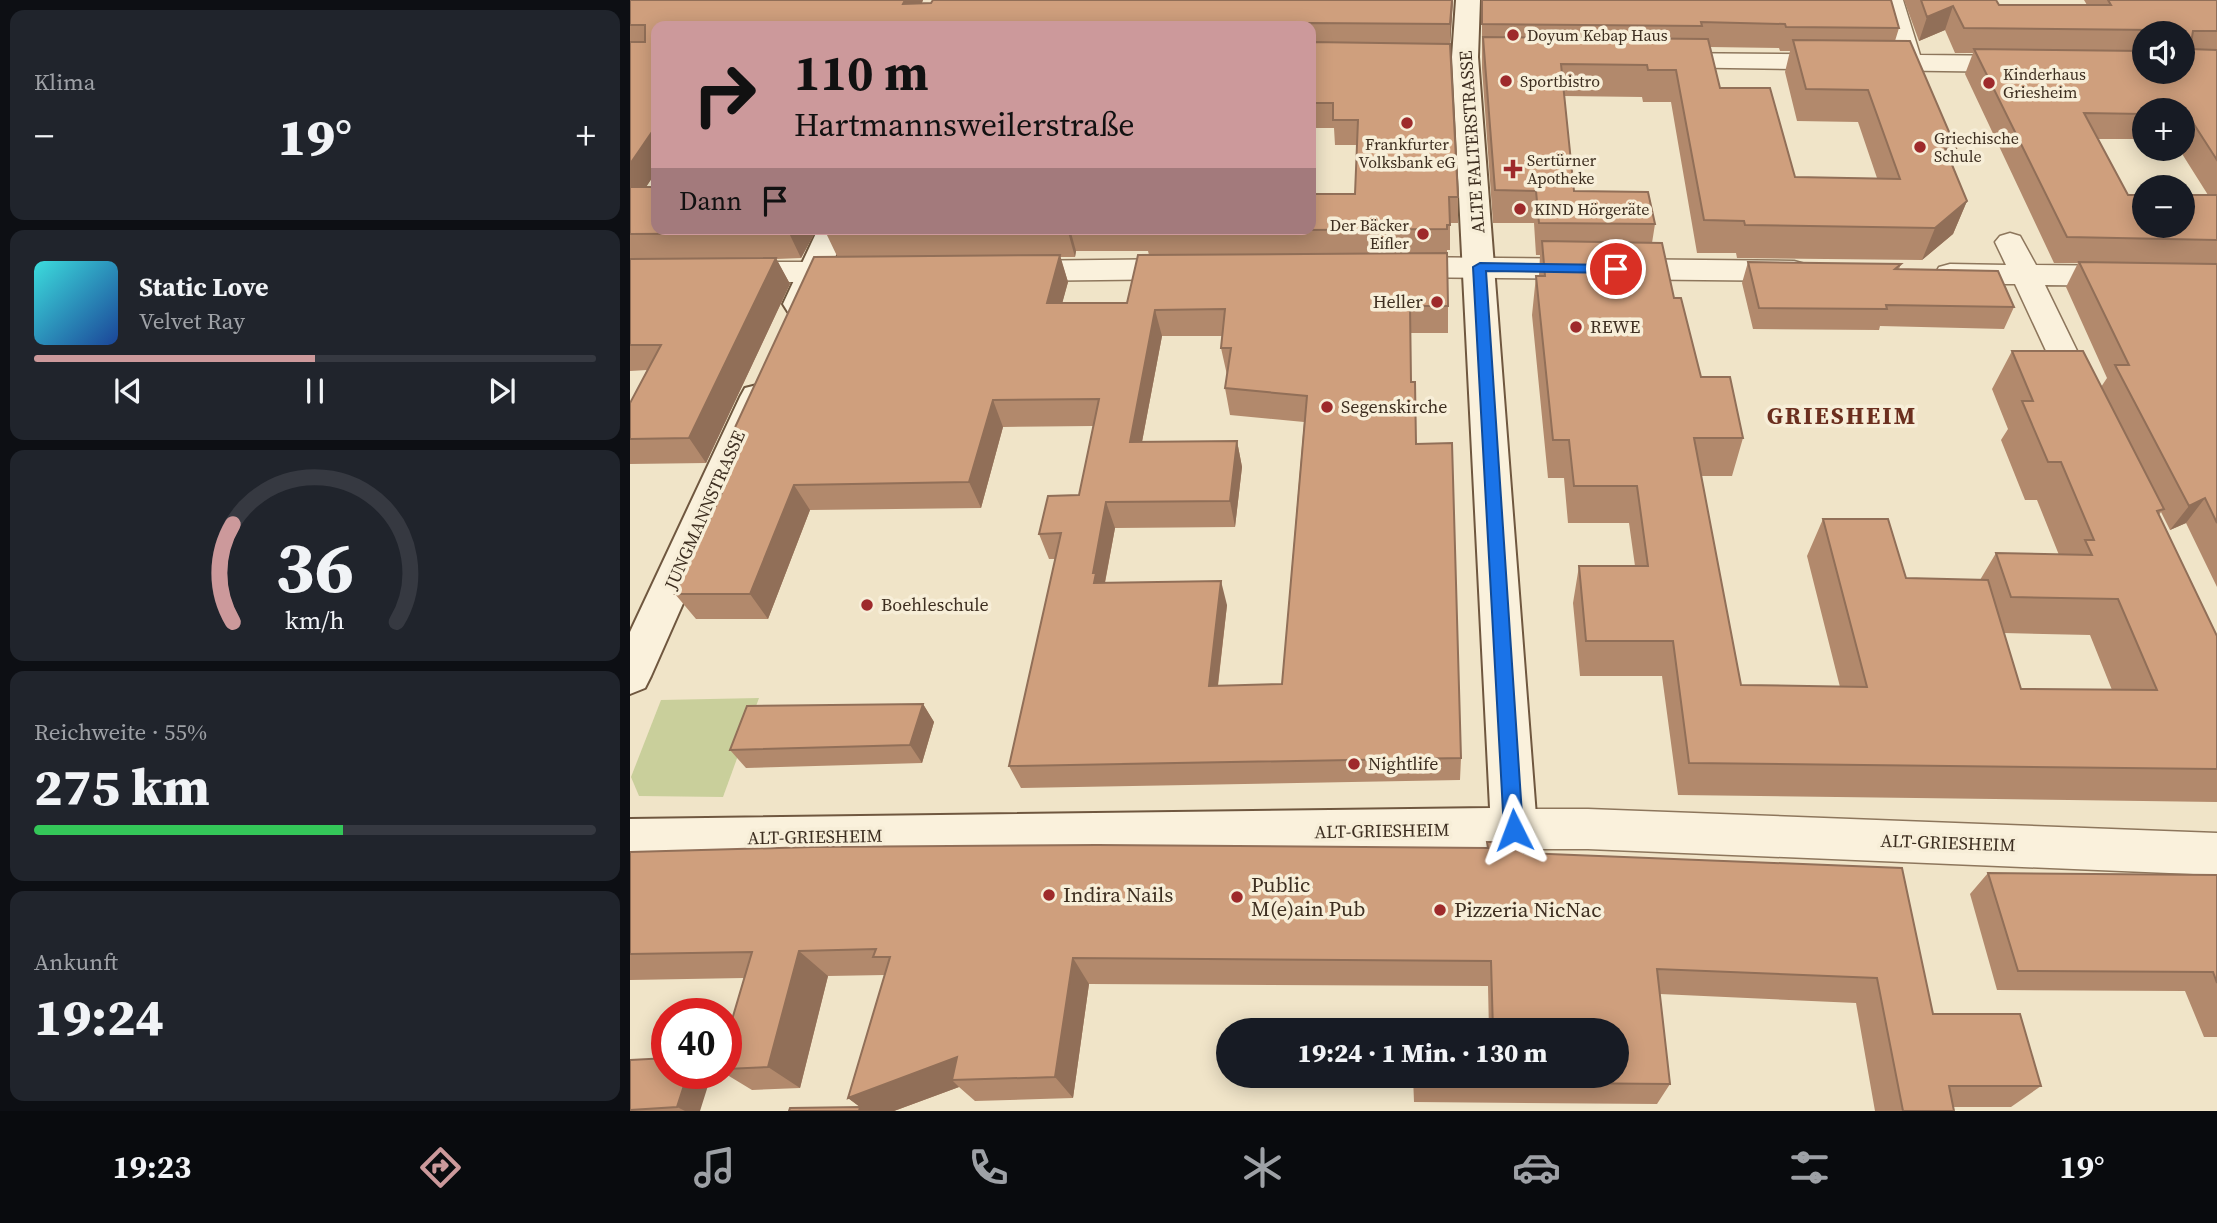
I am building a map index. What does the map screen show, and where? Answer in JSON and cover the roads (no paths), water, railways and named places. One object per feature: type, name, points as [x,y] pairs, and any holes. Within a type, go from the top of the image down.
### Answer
[{"type":"street","name":"ALTE FALTERSTRASSE","points":[[1468,0],[1466,57],[1514,830]]},
{"type":"street","points":[[1891,0],[1910,63]]},
{"type":"street","points":[[1638,59],[2047,64]]},
{"type":"street","points":[[785,335],[830,235]]},
{"type":"street","points":[[2010,242],[2023,275],[2096,422]]},
{"type":"street","points":[[1376,268],[1828,272]]},
{"type":"street","points":[[992,271],[1211,269]]},
{"type":"street","points":[[630,272],[868,272]]},
{"type":"street","points":[[1926,273],[2217,277]]},
{"type":"street","name":"JUNGMANNSTRASSE","points":[[630,676],[768,373]]},
{"type":"street","name":"ALT-GRIESHEIM","points":[[630,840],[1588,830],[2217,854]]},
{"type":"place","name":"Doyum Kebap Haus","points":[[1513,35]]},
{"type":"place","name":"Sportbistro","points":[[1506,81]]},
{"type":"place","name":"Kinderhaus Griesheim","points":[[1989,83]]},
{"type":"place","name":"Frankfurter Volksbank eG","points":[[1407,123]]},
{"type":"place","name":"Griechische Schule","points":[[1920,147]]},
{"type":"place","name":"Sertürner Apotheke","points":[[1513,169]]},
{"type":"place","name":"KIND Hörgeräte","points":[[1520,209]]},
{"type":"place","name":"Der Bäcker Eifler","points":[[1423,234]]},
{"type":"place","name":"Heller","points":[[1437,302]]},
{"type":"place","name":"REWE","points":[[1576,327]]},
{"type":"place","name":"Segenskirche","points":[[1327,407]]},
{"type":"place","name":"Boehleschule","points":[[867,605]]},
{"type":"place","name":"Nightlife","points":[[1354,764]]},
{"type":"place","name":"Indira Nails","points":[[1049,895]]},
{"type":"place","name":"Public M(e)ain Pub","points":[[1237,897]]},
{"type":"place","name":"Pizzeria NicNac","points":[[1440,910]]},
{"type":"district","name":"GRIESHEIM","points":[[1842,416]]}]
